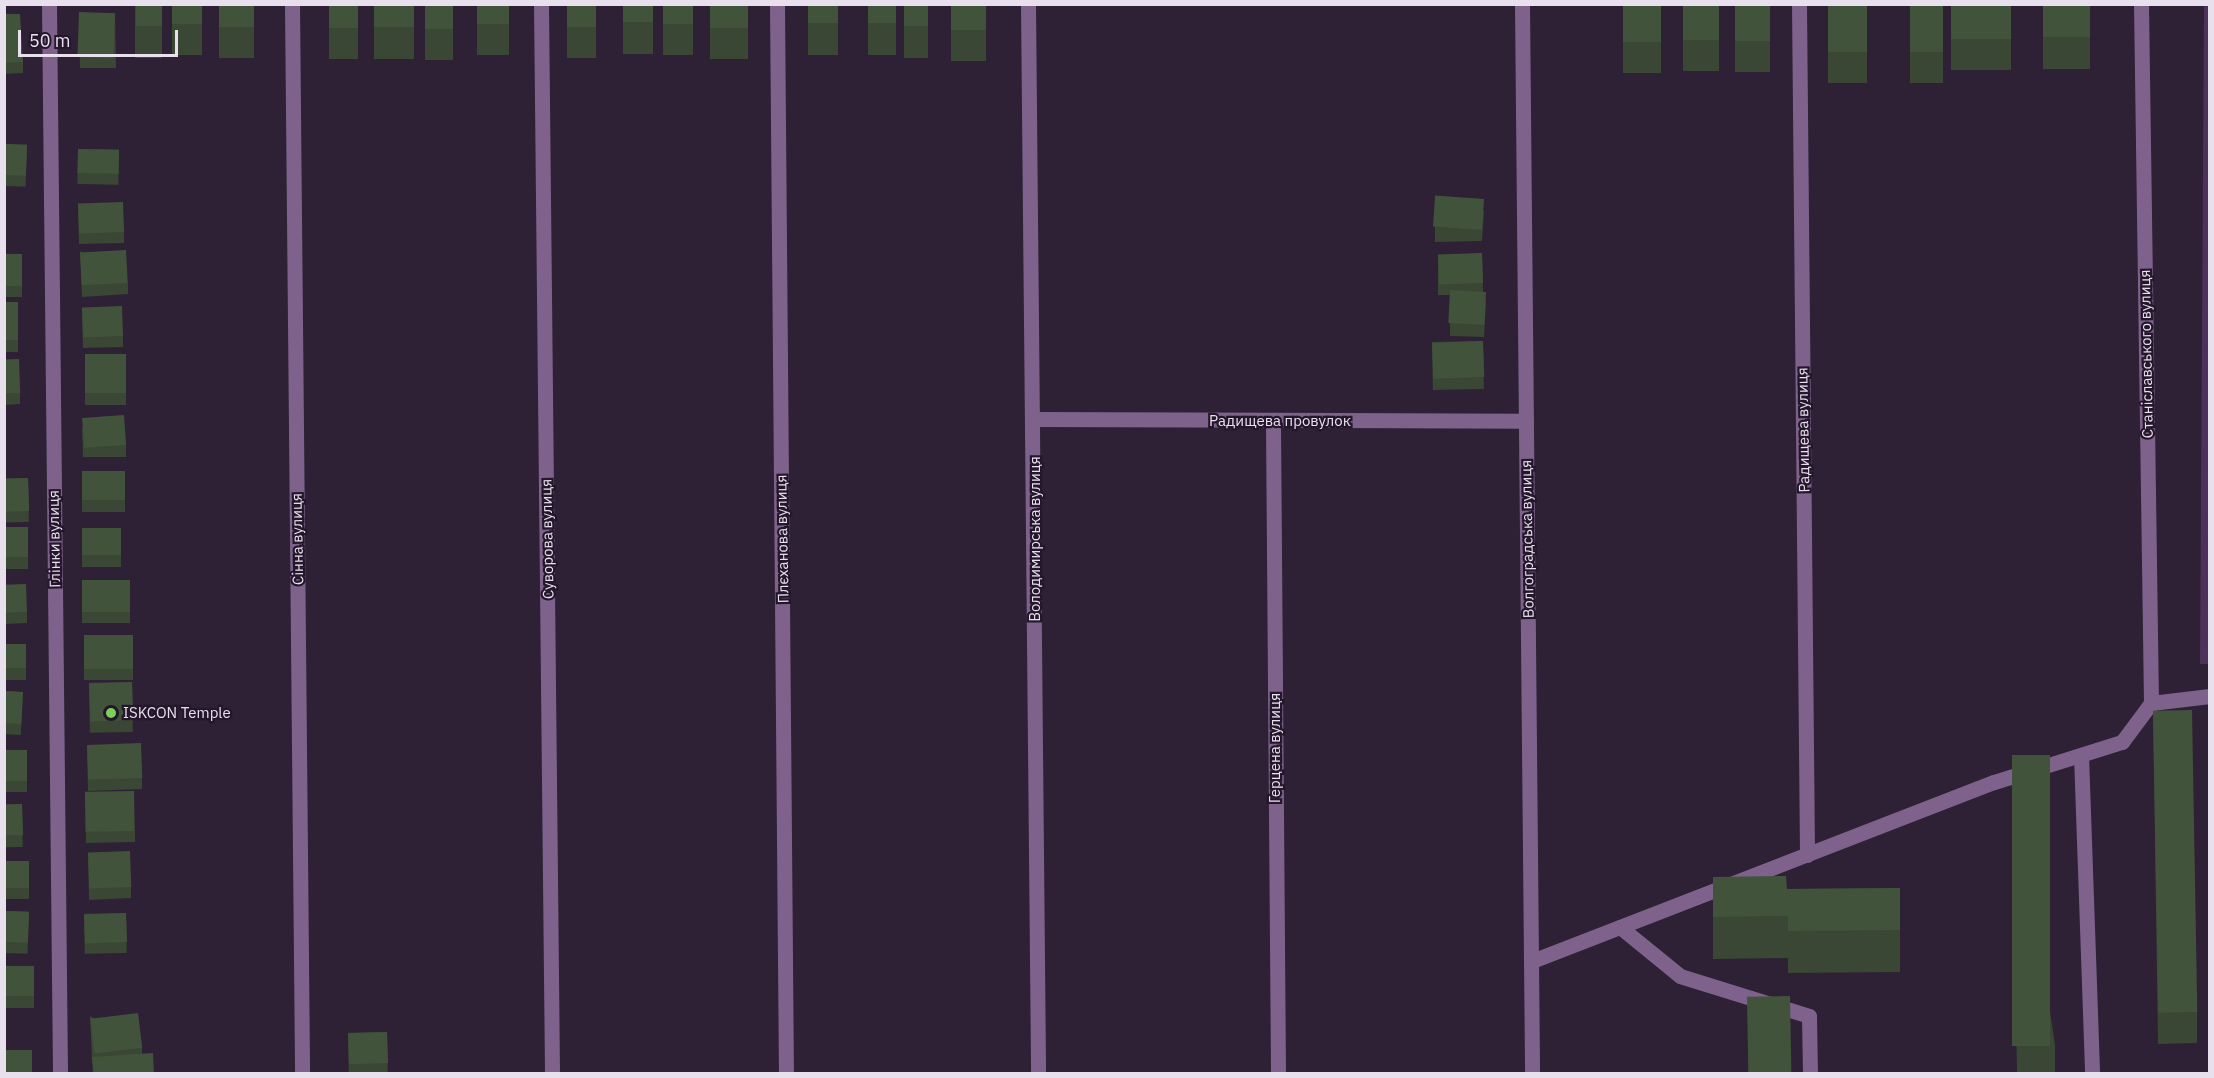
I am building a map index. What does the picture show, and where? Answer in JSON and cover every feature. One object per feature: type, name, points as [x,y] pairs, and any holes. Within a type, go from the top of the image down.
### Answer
[{"type":"street","name":"Глінки вулиця","points":[[49,4],[60,1074]]},
{"type":"street","name":"Сінна вулиця","points":[[292,4],[302,1074]]},
{"type":"street","name":"Суворова вулиця","points":[[542,4],[552,1074]]},
{"type":"street","name":"Плєханова вулиця","points":[[777,4],[786,1074]]},
{"type":"street","name":"Володимирська вулиця","points":[[1028,4],[1034,420],[1038,1074]]},
{"type":"street","name":"Волгоградська вулиця","points":[[1522,4],[1532,1074]]},
{"type":"street","name":"Радищева вулиця","points":[[1799,4],[1807,855]]},
{"type":"street","name":"Станіславського вулиця","points":[[2140,4],[2151,703]]},
{"type":"street","name":"Радищева провулок","points":[[1034,420],[1526,421]]},
{"type":"street","name":"Герцена вулиця","points":[[1273,422],[1278,1074]]},
{"type":"street","points":[[1532,961],[1994,782],[2122,742],[2151,703],[2210,696]]},
{"type":"street","points":[[2081,755],[2092,1074]]},
{"type":"street","points":[[1620,927],[1680,976],[1809,1016],[1810,1074]]},
{"type":"shaded area","points":[[2209,4],[2210,664],[2200,664],[2204,5]]},
{"type":"building","points":[[136,4],[162,4],[162,26],[136,26]]},
{"type":"building","points":[[172,4],[202,4],[202,24],[172,24]]},
{"type":"building","points":[[219,4],[254,4],[254,27],[219,27]]},
{"type":"building","points":[[329,4],[358,4],[358,28],[329,28]]},
{"type":"building","points":[[374,4],[414,4],[414,27],[374,27]]},
{"type":"building","points":[[425,4],[453,4],[453,29],[425,29]]},
{"type":"building","points":[[477,4],[509,4],[509,24],[477,24]]},
{"type":"building","points":[[567,4],[596,4],[596,27],[567,27]]},
{"type":"building","points":[[623,4],[653,4],[653,22],[623,22]]},
{"type":"building","points":[[663,4],[693,4],[693,24],[663,24]]},
{"type":"building","points":[[710,4],[748,4],[748,28],[710,28]]},
{"type":"building","points":[[808,4],[838,4],[838,23],[808,23]]},
{"type":"building","points":[[868,4],[896,4],[896,23],[868,23]]},
{"type":"building","points":[[904,4],[928,4],[928,26],[904,26]]},
{"type":"building","points":[[951,4],[986,4],[986,30],[951,30]]},
{"type":"building","points":[[1623,4],[1661,4],[1661,42],[1623,42]]},
{"type":"building","points":[[1683,4],[1719,4],[1719,40],[1683,40]]},
{"type":"building","points":[[1735,4],[1770,4],[1770,41],[1735,41]]},
{"type":"building","points":[[1828,4],[1867,4],[1867,52],[1828,52]]},
{"type":"building","points":[[1910,4],[1943,4],[1943,52],[1910,52]]},
{"type":"building","points":[[1951,4],[2011,4],[2011,39],[1951,39]]},
{"type":"building","points":[[2043,4],[2090,4],[2090,37],[2043,37]]},
{"type":"building","points":[[79,12],[115,13],[113,58],[77,57]]},
{"type":"building","points":[[4,14],[20,14],[23,62],[4,63]]},
{"type":"building","points":[[4,144],[27,145],[26,176],[4,175]]},
{"type":"building","points":[[78,149],[119,150],[119,174],[78,173]]},
{"type":"building","points":[[1435,196],[1484,199],[1482,230],[1433,227]]},
{"type":"building","points":[[123,202],[124,232],[79,234],[78,204]]},
{"type":"building","points":[[126,250],[128,283],[82,285],[80,252]]},
{"type":"building","points":[[1482,253],[1483,283],[1439,285],[1438,255]]},
{"type":"building","points":[[4,254],[22,254],[22,286],[4,286]]},
{"type":"building","points":[[1450,290],[1486,292],[1484,325],[1448,323]]},
{"type":"building","points":[[4,302],[18,302],[18,340],[4,340]]},
{"type":"building","points":[[122,306],[123,336],[83,337],[82,307]]},
{"type":"building","points":[[1483,341],[1484,377],[1433,379],[1432,343]]},
{"type":"building","points":[[85,354],[126,354],[126,393],[85,393]]},
{"type":"building","points":[[19,359],[20,393],[5,394],[4,360]]},
{"type":"building","points":[[124,415],[126,445],[84,448],[82,418]]},
{"type":"building","points":[[82,471],[125,471],[125,500],[82,500]]},
{"type":"building","points":[[28,478],[29,511],[5,512],[4,479]]},
{"type":"building","points":[[4,527],[28,527],[28,557],[4,557]]},
{"type":"building","points":[[82,528],[121,528],[121,555],[82,555]]},
{"type":"building","points":[[82,580],[130,580],[130,612],[82,612]]},
{"type":"building","points":[[26,584],[27,612],[5,613],[4,585]]},
{"type":"building","points":[[84,635],[133,635],[133,669],[84,669]]},
{"type":"building","points":[[4,644],[26,644],[26,668],[4,668]]},
{"type":"building","name":"ISKCON Temple","points":[[132,682],[133,720],[90,721],[89,684]]},
{"type":"building","points":[[4,691],[23,692],[21,724],[4,723]]},
{"type":"building","points":[[2192,710],[2197,1012],[2158,1013],[2153,711]]},
{"type":"building","points":[[141,743],[142,778],[88,780],[87,745]]},
{"type":"building","points":[[4,750],[27,750],[27,781],[4,781]]},
{"type":"building","points":[[2012,755],[2050,755],[2050,1046],[2012,1046]]},
{"type":"building","points":[[134,791],[135,831],[86,832],[85,792]]},
{"type":"building","points":[[22,804],[23,835],[5,836],[4,805]]},
{"type":"building","points":[[130,851],[131,887],[89,888],[88,852]]},
{"type":"building","points":[[4,861],[29,861],[29,888],[4,888]]},
{"type":"building","points":[[1786,876],[1787,889],[1900,888],[1900,930],[1788,931],[1788,916],[1713,917],[1713,877]]},
{"type":"building","points":[[4,911],[29,912],[28,943],[4,942]]},
{"type":"building","points":[[126,913],[127,942],[85,943],[84,914]]},
{"type":"building","points":[[4,966],[34,966],[34,996],[4,996]]},
{"type":"building","points":[[1790,996],[1791,1074],[1748,1074],[1747,997]]},
{"type":"building","points":[[138,1013],[142,1048],[95,1054],[90,1019]]},
{"type":"building","points":[[387,1032],[388,1063],[349,1064],[348,1033]]},
{"type":"building","points":[[4,1050],[32,1050],[32,1074],[4,1074]]},
{"type":"building","points":[[153,1053],[154,1074],[94,1074],[92,1057]]},
{"type":"place","name":"ISKCON Temple","points":[[111,713]]}]
